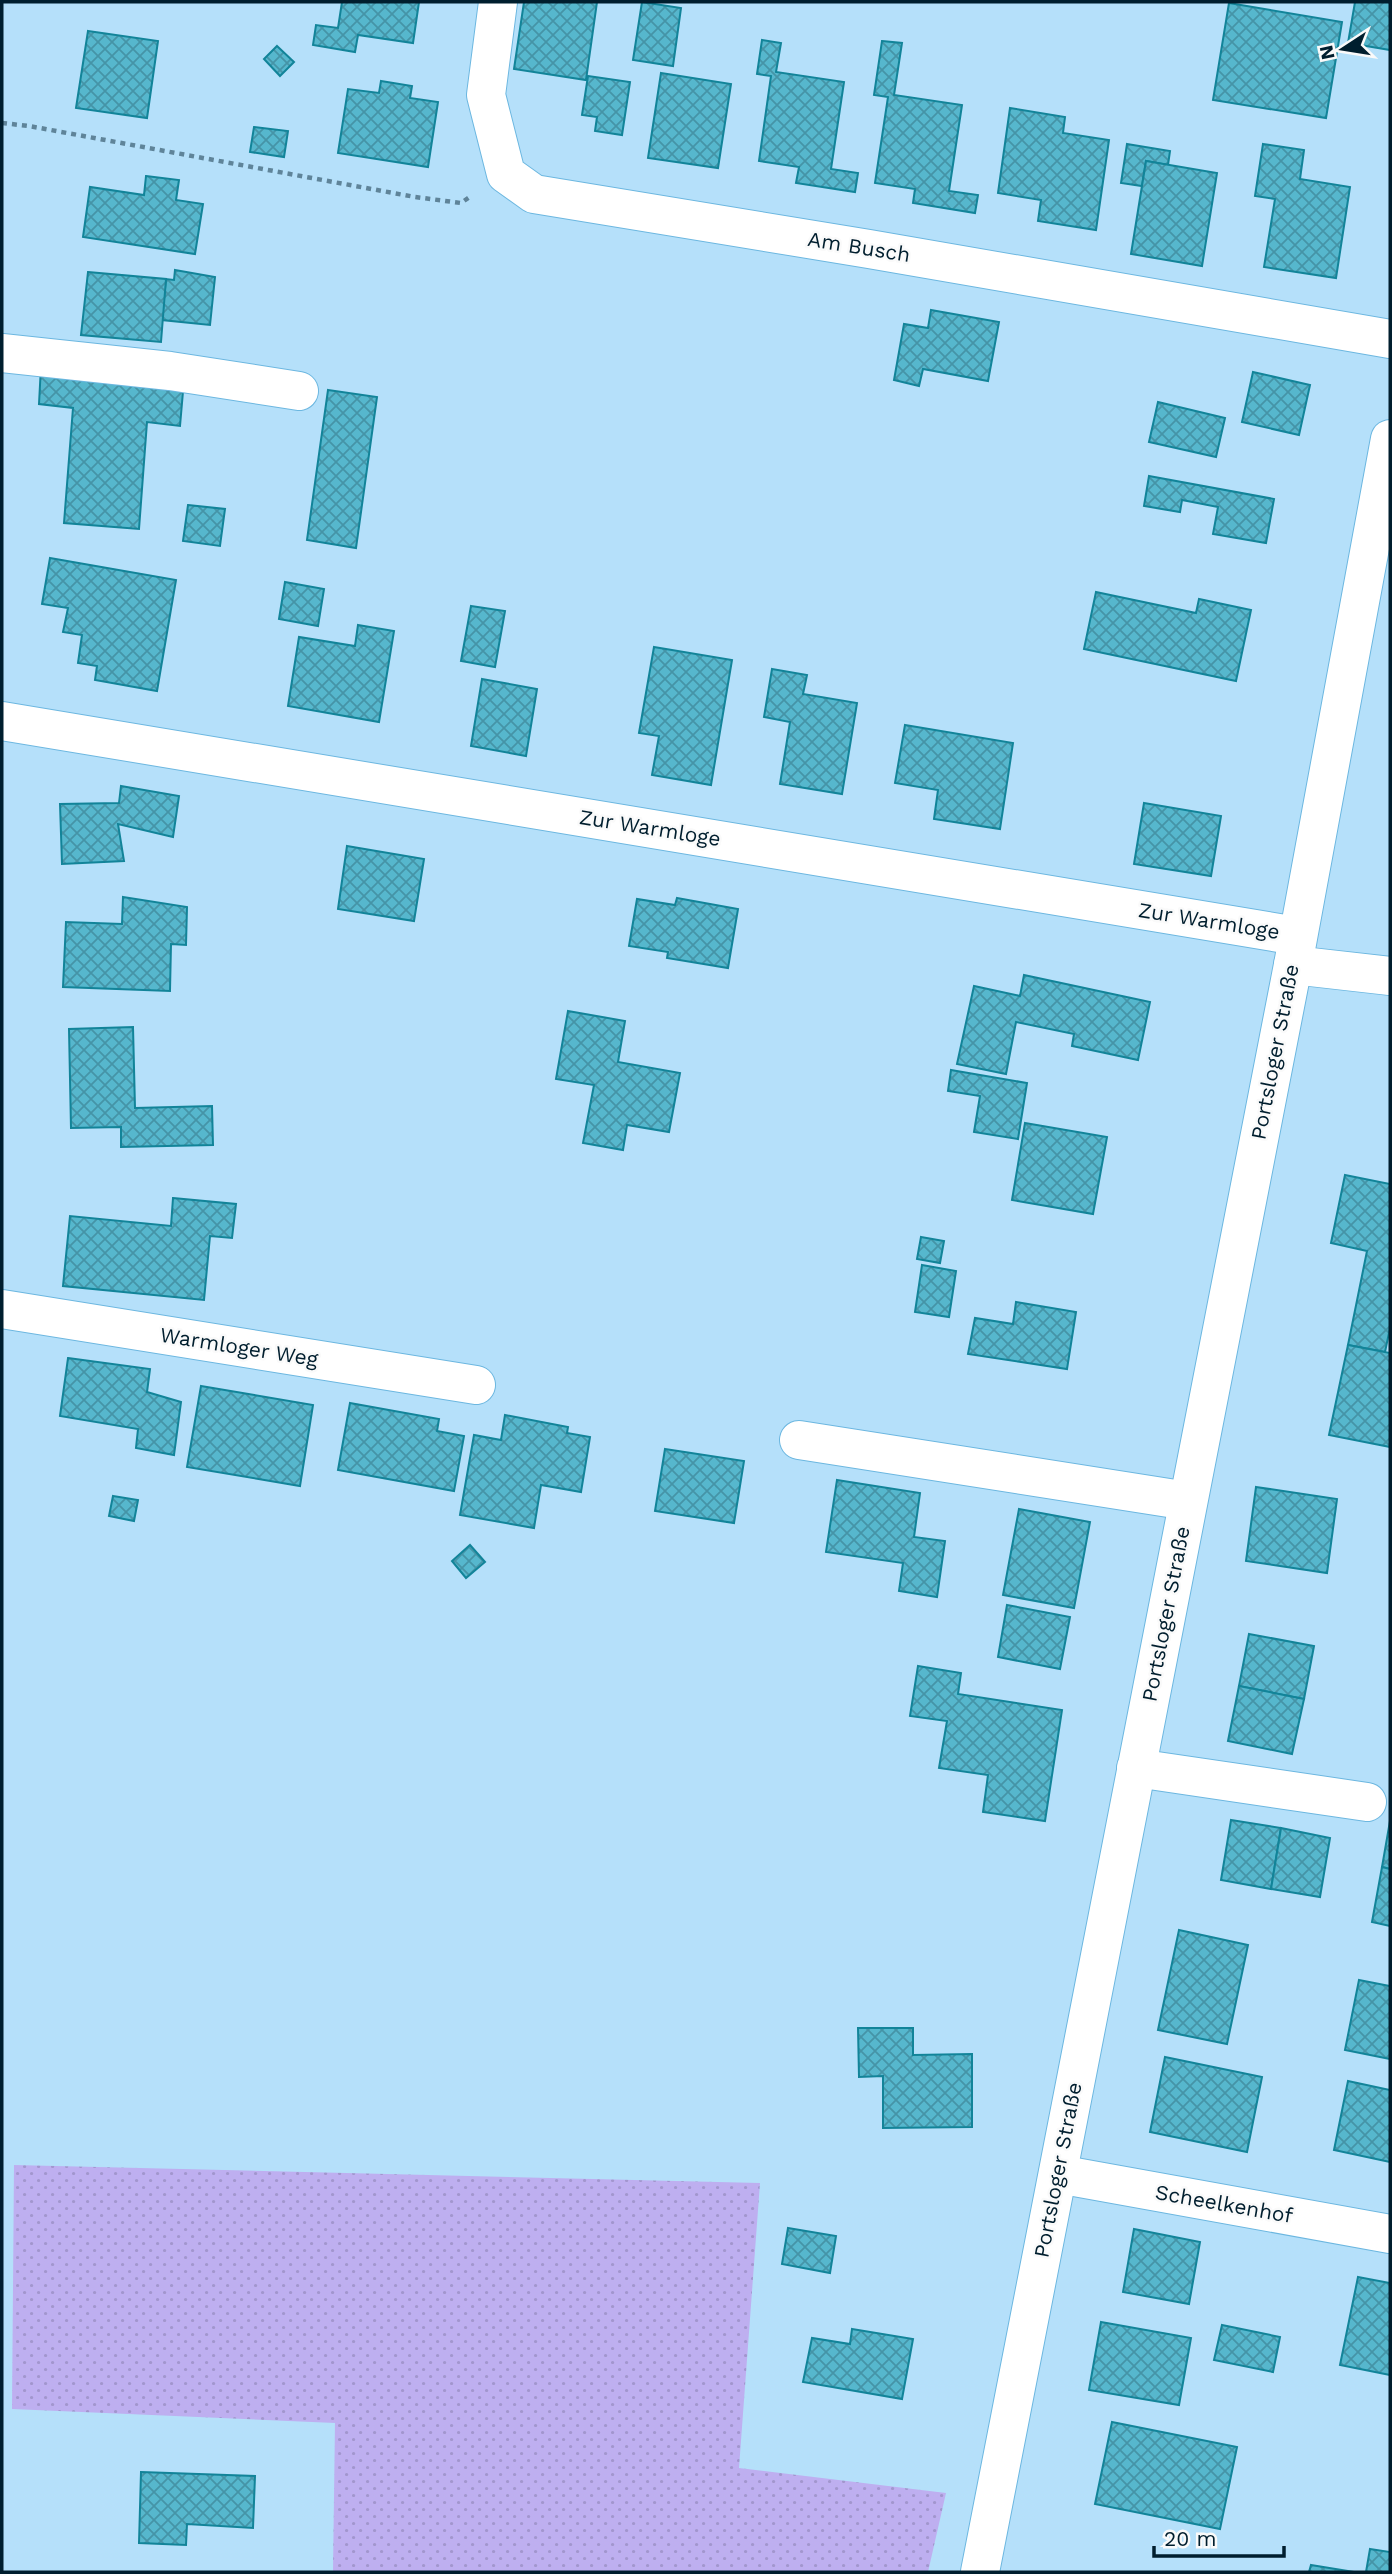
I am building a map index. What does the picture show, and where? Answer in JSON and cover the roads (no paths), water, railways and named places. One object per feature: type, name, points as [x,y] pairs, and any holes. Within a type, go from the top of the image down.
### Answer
[{"type":"street","name":"Am Busch","points":[[498,2],[486,95],[506,174],[534,194],[869,248],[1390,339]]},
{"type":"street","points":[[2,353],[170,371],[299,391]]},
{"type":"street","name":"Portsloger Straße","points":[[980,2572],[1295,951],[1390,439]]},
{"type":"street","name":"Zur Warmloge","points":[[2,720],[1295,951],[1390,975]]},
{"type":"street","name":"Warmloger Weg","points":[[2,1309],[476,1385]]},
{"type":"street","name":"Portsloger Straße","points":[[799,1440],[1188,1501]]},
{"type":"street","points":[[1136,1768],[1367,1802]]},
{"type":"street","name":"Scheelkenhof","points":[[1058,2174],[1390,2234]]}]
